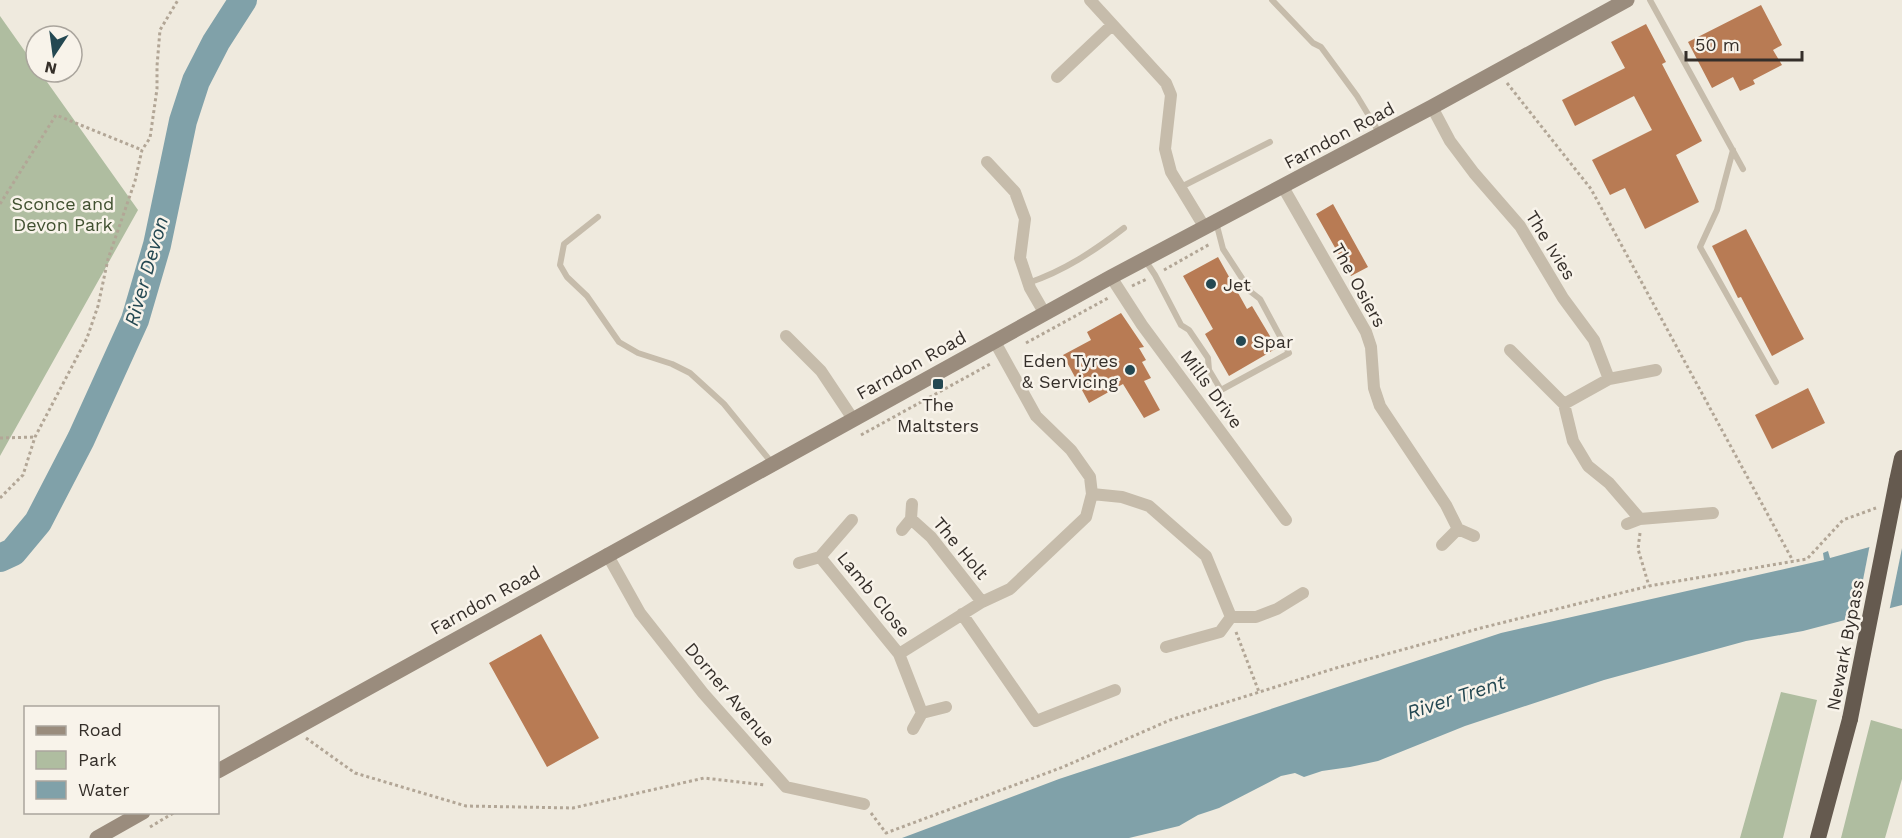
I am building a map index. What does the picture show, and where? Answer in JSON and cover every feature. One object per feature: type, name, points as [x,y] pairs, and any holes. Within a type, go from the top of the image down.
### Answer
[{"type":"highway","name":"Newark Bypass","points":[[1818,838],[1850,719],[1902,458]]},
{"type":"main road","name":"Farndon Road","points":[[219,770],[1112,277],[1498,71],[1607,5],[1627,0]]},
{"type":"main road","points":[[97,838],[141,814]]},
{"type":"street","points":[[1090,0],[1166,83],[1172,95],[1165,149],[1171,172],[1180,188],[1211,225]]},
{"type":"street","points":[[1057,77],[1112,25]]},
{"type":"street","name":"The Ivies","points":[[1432,107],[1450,141],[1520,226],[1563,298],[1594,340],[1609,379]]},
{"type":"street","points":[[987,162],[1015,192],[1025,219],[1020,258],[1028,283],[1045,314]]},
{"type":"street","name":"The Osiers","points":[[1283,187],[1366,332],[1371,347],[1374,388],[1380,406],[1446,504],[1458,529]]},
{"type":"street","name":"Mills Drive","points":[[1112,277],[1120,292],[1286,520]]},
{"type":"street","points":[[786,336],[821,370],[853,419]]},
{"type":"street","points":[[994,342],[1036,416],[1071,450],[1090,477],[1092,494],[1086,517],[1010,589],[962,614],[1036,721],[1115,690]]},
{"type":"street","points":[[1510,350],[1564,404],[1573,441],[1588,466],[1609,483],[1634,522],[1713,513]]},
{"type":"street","points":[[1564,404],[1609,379],[1656,370]]},
{"type":"street","points":[[1092,494],[1122,497],[1149,506],[1206,556],[1231,617]]},
{"type":"street","name":"The Holt","points":[[902,530],[911,519],[912,504]]},
{"type":"street","name":"The Holt","points":[[911,519],[931,537],[982,602]]},
{"type":"street","name":"Lamb Close","points":[[799,563],[820,556],[852,520]]},
{"type":"street","points":[[1442,545],[1458,529],[1474,536]]},
{"type":"street","name":"Dorner Avenue","points":[[607,554],[639,613],[703,693],[786,787]]},
{"type":"street","name":"Lamb Close","points":[[820,556],[899,654],[922,713]]},
{"type":"street","points":[[1231,617],[1256,617],[1277,609],[1303,592]]},
{"type":"street","name":"Lamb Close","points":[[899,654],[962,614]]},
{"type":"street","points":[[1166,647],[1220,632],[1231,617]]},
{"type":"street","points":[[912,729],[922,713],[946,707]]},
{"type":"street","points":[[786,787],[864,804]]},
{"type":"lane","points":[[1272,0],[1314,43],[1321,47],[1357,96],[1380,135]]},
{"type":"lane","points":[[1650,0],[1743,169]]},
{"type":"lane","points":[[1180,188],[1270,142]]},
{"type":"lane","points":[[1733,150],[1717,210],[1700,247],[1776,382]]},
{"type":"lane","points":[[598,217],[564,244],[560,265],[567,277],[587,296],[620,342],[638,353],[672,364],[690,373],[724,404],[772,464]]},
{"type":"lane","points":[[1145,260],[1181,325],[1189,330],[1208,358],[1209,370],[1221,390],[1289,353],[1260,299],[1251,292],[1223,249],[1211,225]]},
{"type":"lane","points":[[1028,283],[1071,265],[1124,228]]},
{"type":"path","points":[[0,498],[22,475],[35,437],[87,338],[98,306],[108,259],[135,180],[142,150],[150,138],[160,30],[178,0]]},
{"type":"path","points":[[1498,71],[1591,189],[1793,561]]},
{"type":"path","points":[[0,204],[56,115],[142,150]]},
{"type":"path","points":[[1018,348],[1219,239]]},
{"type":"path","points":[[0,438],[35,437]]},
{"type":"path","points":[[864,804],[886,833],[1063,767],[1170,720],[1336,668],[1481,628],[1649,586],[1807,559],[1844,520],[1872,508],[1882,508]]},
{"type":"path","points":[[1634,522],[1640,532],[1638,549],[1649,586]]},
{"type":"path","points":[[1231,617],[1259,692]]},
{"type":"path","points":[[300,726],[306,738],[356,773],[466,806],[573,808],[704,778],[786,787]]},
{"type":"green space","name":"Sconce and Devon Park","points":[[0,16],[24,50],[24,84],[49,84],[138,210],[0,456]]},
{"type":"green space","points":[[1781,692],[1817,700],[1783,838],[1740,838]]},
{"type":"green space","points":[[1871,720],[1902,729],[1902,779],[1885,838],[1841,838]]},
{"type":"water","name":"River Trent","points":[[1902,538],[1902,605],[1803,631],[1746,641],[1604,680],[1465,726],[1378,761],[1322,771],[1304,777],[1295,773],[1281,776],[1179,826],[1129,838],[902,838],[1059,779],[1501,633],[1824,560],[1823,553],[1828,551],[1830,558]]},
{"type":"pier","points":[[1902,535],[1902,548],[1889,612],[1855,621],[1870,544]]},
{"type":"building","points":[[1761,5],[1782,45],[1773,50],[1782,65],[1753,80],[1755,84],[1740,91],[1733,77],[1712,88],[1688,42]]},
{"type":"building","points":[[1646,24],[1666,62],[1662,64],[1702,141],[1676,155],[1699,202],[1645,229],[1625,188],[1610,195],[1592,160],[1652,130],[1634,96],[1575,126],[1562,100],[1625,68],[1611,42]]},
{"type":"building","points":[[1333,204],[1368,267],[1351,276],[1316,214]]},
{"type":"building","points":[[1746,229],[1804,339],[1772,356],[1741,297],[1738,298],[1712,246]]},
{"type":"building","points":[[1218,257],[1247,309],[1252,306],[1277,348],[1229,376],[1205,334],[1213,329],[1183,276]]},
{"type":"building","name":"Eden Tyres & Servicing","points":[[1121,313],[1144,347],[1139,348],[1146,360],[1142,362],[1151,378],[1144,381],[1160,410],[1144,418],[1123,384],[1089,403],[1063,355],[1091,340],[1087,332]]},
{"type":"building","points":[[1808,388],[1825,423],[1772,449],[1755,415]]},
{"type":"building","points":[[541,634],[599,738],[547,767],[489,663]]},
{"type":"waterway","name":"River Devon","points":[[0,558],[13,552],[38,522],[81,439],[135,320],[157,245],[183,121],[196,81],[216,42],[243,0]]},
{"type":"place","name":"Jet","points":[[1211,284]]},
{"type":"place","name":"Spar","points":[[1241,341]]},
{"type":"place","name":"Eden Tyres & Servicing","points":[[1130,370]]},
{"type":"place","name":"The Maltsters","points":[[938,384]]}]
